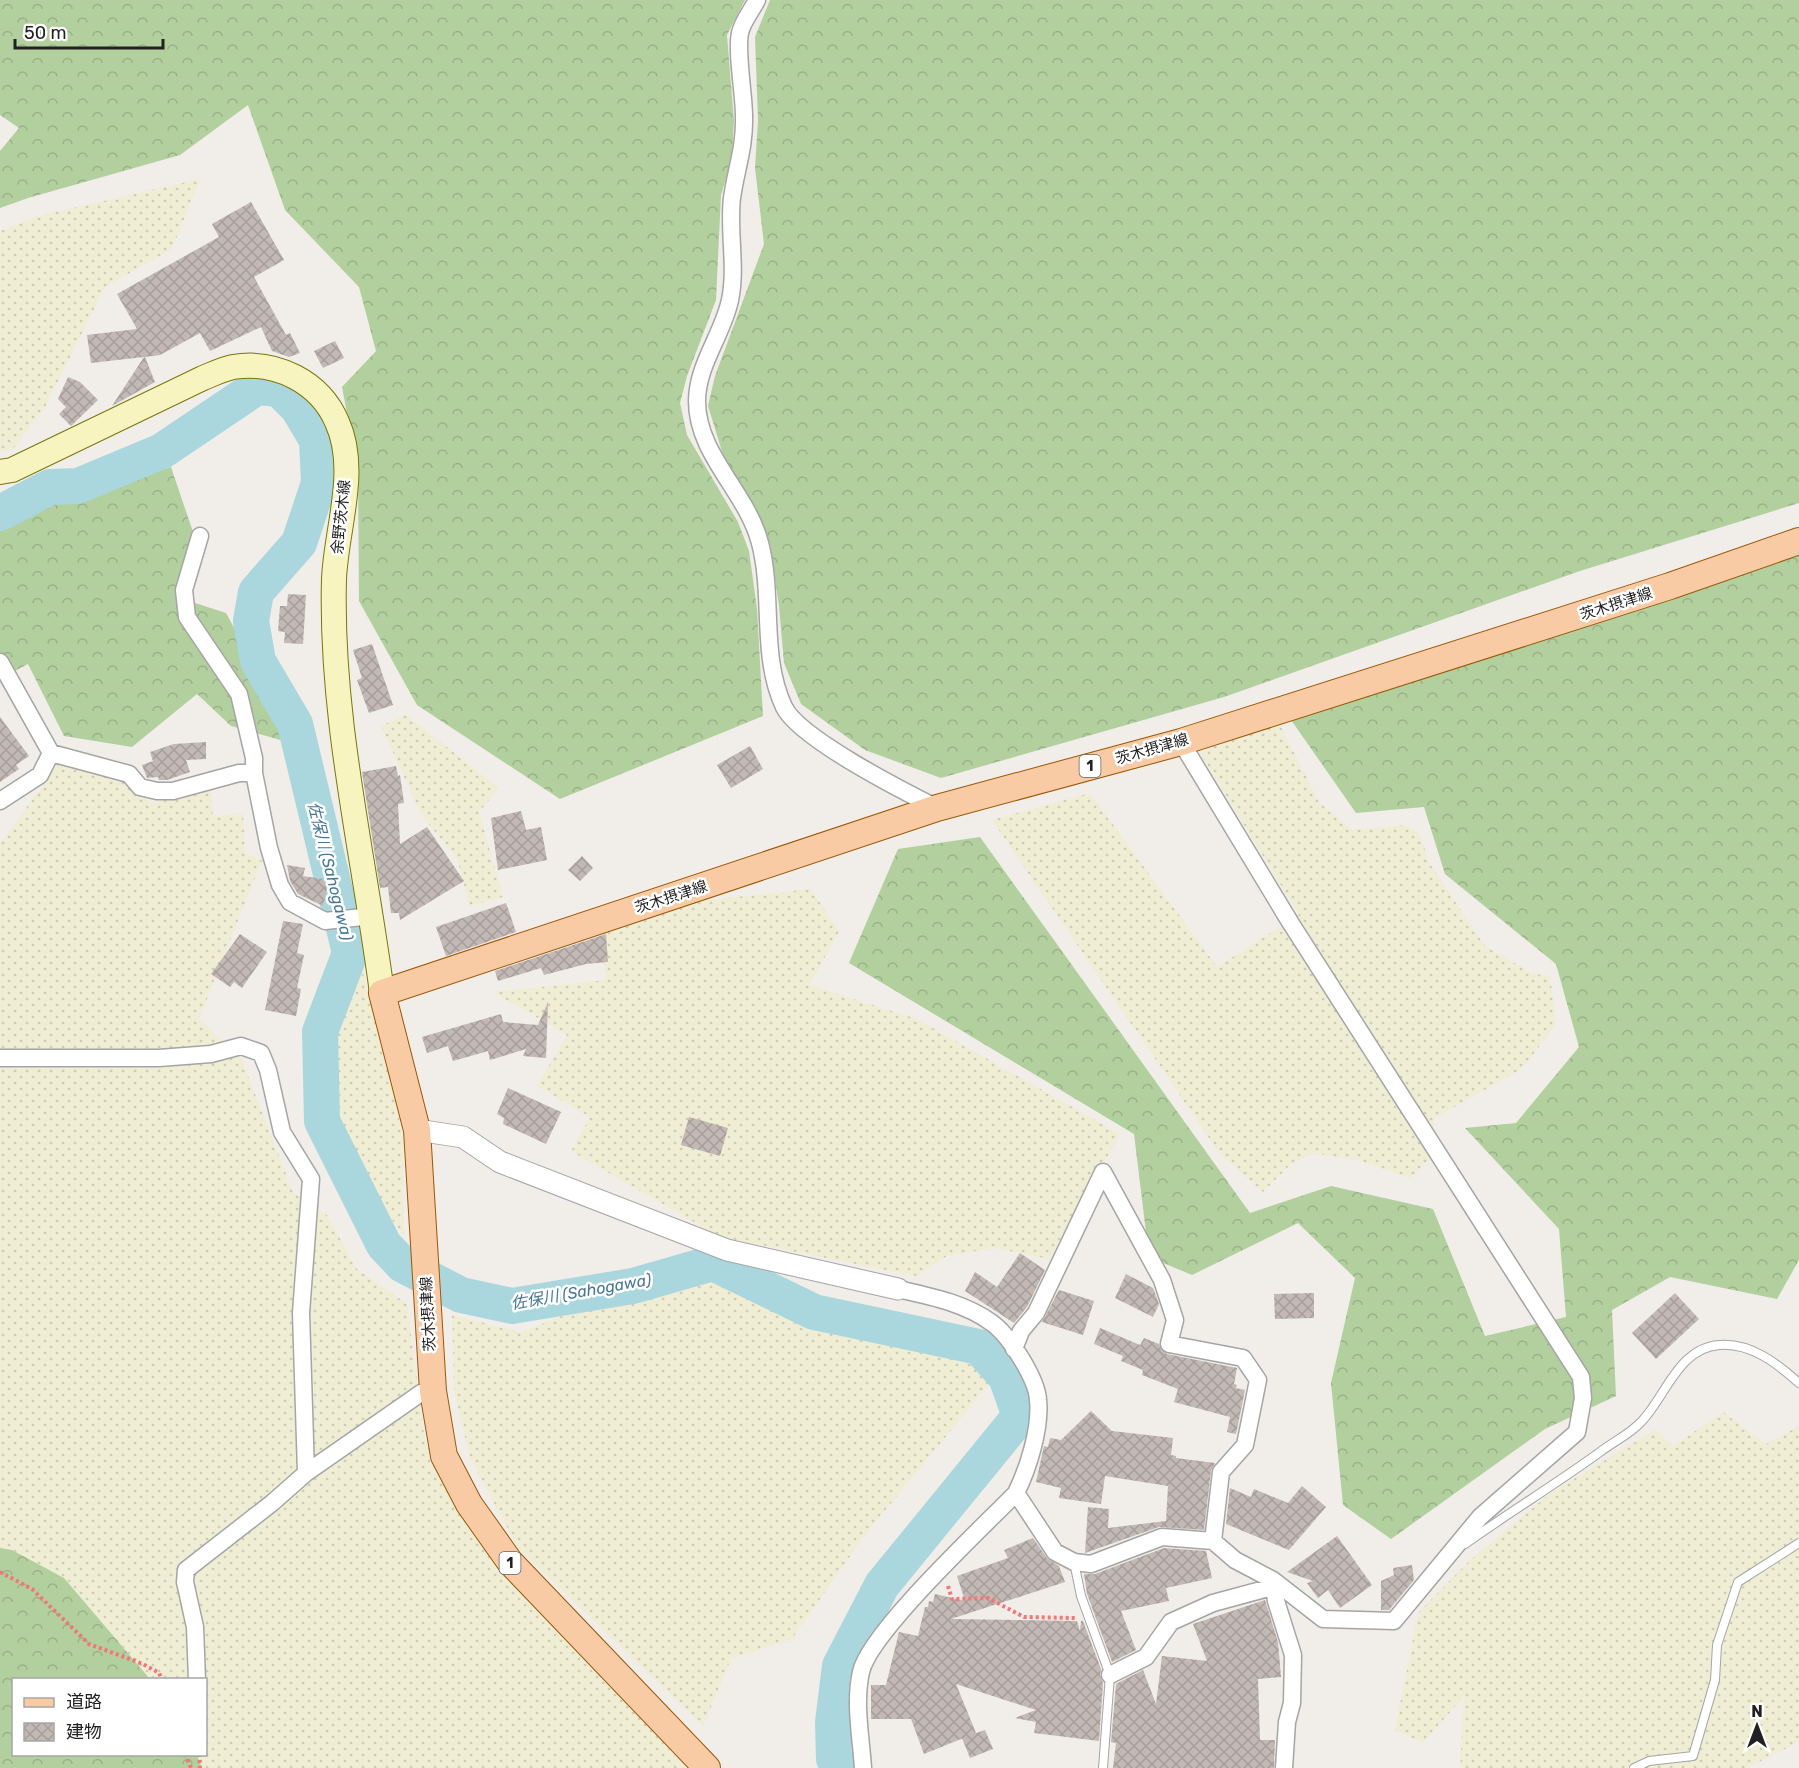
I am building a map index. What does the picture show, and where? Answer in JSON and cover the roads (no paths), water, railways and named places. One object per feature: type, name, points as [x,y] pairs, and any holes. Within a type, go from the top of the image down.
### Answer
[{"type":"main road","name":"余野茨木線","points":[[0,472],[12,470],[203,378],[233,367],[264,367],[300,377],[325,400],[338,423],[345,447],[346,468],[334,578],[336,689],[382,993]]},
{"type":"main road","name":"茨木摂津線","points":[[707,1768],[510,1563],[469,1504],[444,1456],[433,1391],[417,1130],[382,993],[937,808],[1181,741],[1670,586],[1799,541]]},
{"type":"street","points":[[757,0],[740,33],[744,116],[742,156],[732,198],[730,299],[702,372],[697,400],[701,429],[714,457],[747,512],[760,542],[769,607],[771,664],[784,707],[793,720],[831,747],[886,783],[937,808]]},
{"type":"street","points":[[200,536],[184,590],[187,616],[239,694],[254,758],[254,773],[269,848],[280,885],[290,902],[325,921],[372,916]]},
{"type":"street","points":[[0,662],[51,753],[129,774],[140,787],[157,791],[173,791],[239,773],[254,773]]},
{"type":"street","points":[[1016,1493],[1055,1552],[1074,1563],[1090,1564],[1162,1537],[1213,1541],[1235,1560],[1274,1583],[1323,1619],[1394,1621],[1480,1517],[1577,1432],[1584,1398],[1581,1377],[1290,922],[1181,741]]},
{"type":"street","points":[[0,801],[40,775],[51,753]]},
{"type":"street","points":[[0,1058],[159,1058],[212,1054],[241,1046],[261,1053],[268,1070],[282,1132],[311,1179],[301,1313],[306,1473]]},
{"type":"street","points":[[417,1130],[463,1137],[500,1162],[727,1250],[946,1300],[993,1323],[1022,1359],[1039,1399],[1033,1442],[1024,1475],[1016,1493],[898,1615],[861,1671],[858,1709],[863,1768]]},
{"type":"street","points":[[1014,1349],[1021,1331],[1036,1313],[1103,1172],[1162,1280],[1175,1320],[1169,1344],[1243,1358],[1258,1380],[1245,1445],[1221,1472],[1213,1541]]},
{"type":"street","points":[[197,1678],[195,1627],[185,1582],[186,1570],[272,1503],[306,1473],[421,1393],[433,1391]]},
{"type":"street","points":[[1110,1675],[1146,1657],[1171,1622],[1212,1603],[1274,1583]]},
{"type":"street","points":[[1274,1583],[1276,1601],[1293,1655],[1292,1703],[1287,1722],[1284,1768]]},
{"type":"lane","points":[[1445,1558],[1544,1493],[1641,1422],[1670,1378],[1694,1354],[1718,1344],[1737,1346],[1775,1361],[1799,1383]]},
{"type":"lane","points":[[1634,1768],[1648,1761],[1693,1756],[1715,1680],[1717,1645],[1738,1582],[1799,1543]]},
{"type":"lane","points":[[1074,1563],[1081,1596],[1110,1675],[1103,1768]]},
{"type":"waterway","name":"佐保川 (Sahogawa)","points":[[0,513],[50,487],[78,486],[162,451],[257,387],[279,389],[298,408],[317,440],[319,483],[299,543],[256,592],[251,621],[258,661],[295,724],[350,953],[320,1032],[322,1121],[384,1245],[403,1265],[461,1295],[512,1306],[633,1286],[713,1263],[814,1312],[979,1347],[1006,1377],[1020,1416],[882,1585],[840,1666],[833,1722],[834,1759],[843,1768]]}]
